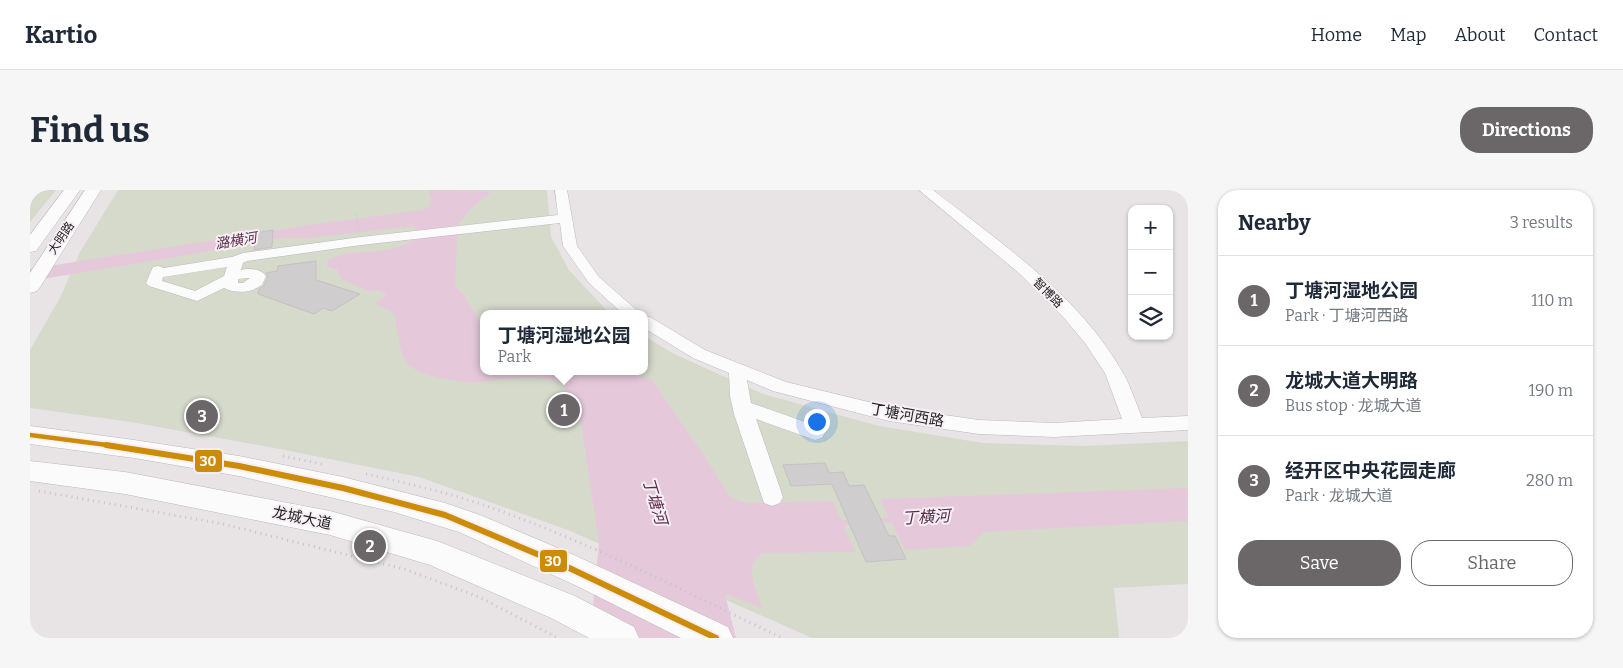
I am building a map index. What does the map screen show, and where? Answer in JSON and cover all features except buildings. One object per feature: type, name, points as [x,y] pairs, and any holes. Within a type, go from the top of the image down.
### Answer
[{"type":"main road","name":"大明路","points":[[30,247],[72,190]]},
{"type":"main road","name":"大明路","points":[[35,278],[93,190]]},
{"type":"main road","points":[[30,435],[105,444],[224,464],[329,486],[446,515],[564,550],[716,638]]},
{"type":"main road","name":"龙城大道","points":[[32,483],[125,483],[339,526],[437,554],[560,623],[622,638]]},
{"type":"street","points":[[561,190],[570,246],[594,280],[628,310]]},
{"type":"street","name":"智博路","points":[[925,190],[1046,289],[1091,339],[1112,367],[1135,426]]},
{"type":"street","points":[[249,250],[160,264],[154,283],[197,296],[233,272],[243,257],[412,235],[565,218]]},
{"type":"street","points":[[156,274],[233,272]]},
{"type":"street","name":"丁塘河西路","points":[[648,323],[699,354],[780,387],[889,414],[979,427],[1054,430],[1188,423]]},
{"type":"street","points":[[738,370],[736,379],[743,407],[772,497]]},
{"type":"street","points":[[743,407],[815,433]]},
{"type":"path","points":[[356,215],[359,233]]},
{"type":"path","points":[[32,483],[223,524],[404,569],[479,597],[560,623]]},
{"type":"path","points":[[564,550],[782,638]]},
{"type":"green space","points":[[33,190],[56,190],[30,222],[30,193]]},
{"type":"green space","points":[[118,190],[547,190],[551,237],[569,270],[606,310],[480,310],[480,375],[648,375],[648,338],[674,354],[763,394],[879,426],[983,443],[1084,446],[1188,441],[1188,584],[1114,588],[1119,638],[812,638],[568,530],[419,477],[131,422],[30,408],[30,350],[61,296],[80,252]]},
{"type":"water","points":[[428,190],[491,191],[458,224],[455,286],[464,295],[480,322],[480,375],[637,375],[652,380],[728,494],[734,499],[748,503],[833,501],[855,552],[763,553],[753,564],[752,570],[762,608],[725,594],[736,638],[590,638],[599,543],[581,423],[562,383],[551,379],[529,377],[475,382],[459,381],[438,378],[419,371],[411,367],[404,359],[395,314],[375,303],[387,294],[377,290],[371,292],[341,279],[338,270],[327,267],[330,260],[336,256],[349,253],[381,251],[408,243],[420,237],[414,226],[309,238],[283,238],[234,245],[207,252],[30,281],[30,269],[308,225],[422,210],[430,206],[431,199]]},
{"type":"water","points":[[1188,488],[1188,521],[984,532],[969,546],[905,550],[880,499]]},
{"type":"waterway","name":"丁横河","points":[[878,521],[895,520]]},
{"type":"waterway","name":"丁横河","points":[[838,523],[855,522]]},
{"type":"transit line","name":"30","points":[[30,435],[239,466],[343,488],[445,515],[563,565],[716,638]]},
{"type":"place","name":"丁塘河湿地公园","points":[[564,410]]},
{"type":"place","name":"经开区中央花园走廊","points":[[202,416]]},
{"type":"place","name":"龙城大道大明路","points":[[370,546]]},
{"type":"water label","name":"潞横河","points":[[236,241]]},
{"type":"water label","name":"丁塘河","points":[[655,501]]}]
